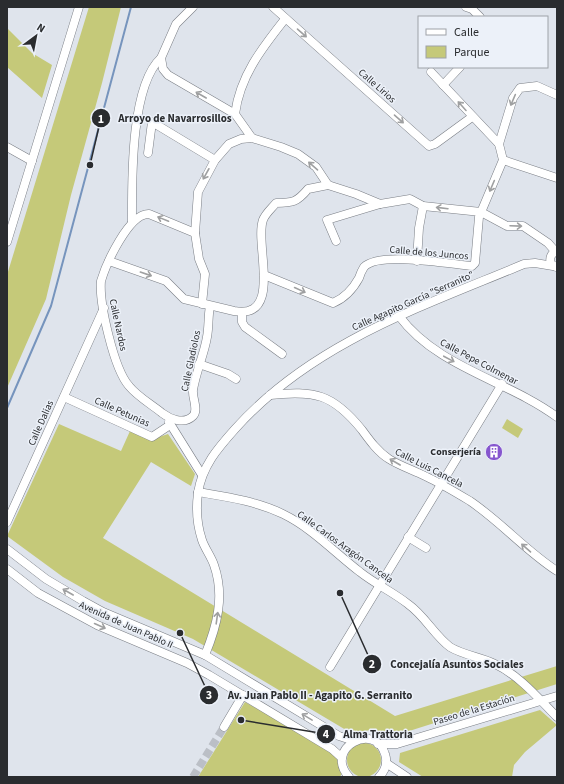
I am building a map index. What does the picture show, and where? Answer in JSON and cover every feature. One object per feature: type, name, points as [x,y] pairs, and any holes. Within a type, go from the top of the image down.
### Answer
[{"type":"street","points":[[7,242],[79,7]]},
{"type":"street","points":[[132,222],[132,173],[139,104],[150,73],[161,58],[176,24],[193,7]]},
{"type":"street","name":"Calle Lirios","points":[[273,7],[429,146],[435,144],[472,117]]},
{"type":"street","points":[[466,7],[472,9],[479,16]]},
{"type":"street","points":[[235,114],[237,98],[247,73],[260,51],[285,19]]},
{"type":"street","points":[[161,58],[163,69],[168,75],[235,114],[252,138],[298,154],[316,167],[328,185]]},
{"type":"street","points":[[443,85],[459,68]]},
{"type":"street","points":[[431,72],[499,144]]},
{"type":"street","points":[[481,212],[503,160],[499,144],[513,98],[520,88],[537,86],[557,95]]},
{"type":"street","points":[[148,153],[152,122],[215,160]]},
{"type":"street","name":"Calle Gladiolos","points":[[169,421],[187,420],[193,416],[195,411],[192,396],[207,337],[205,274],[198,259],[195,233],[198,192],[215,160],[229,144],[241,139],[252,138]]},
{"type":"street","points":[[7,147],[32,161]]},
{"type":"street","points":[[503,160],[557,178]]},
{"type":"street","points":[[109,261],[166,281],[184,299],[242,313],[252,309],[259,302],[262,296],[264,275],[263,220],[276,203],[289,203],[299,200],[308,189],[328,185],[380,204]]},
{"type":"street","points":[[336,240],[327,220],[380,204],[410,199],[423,206],[481,212],[507,226],[523,226],[548,244],[554,252],[550,261],[556,267]]},
{"type":"street","points":[[417,261],[419,228],[423,206]]},
{"type":"street","name":"Calle de los Juncos","points":[[264,275],[333,303],[338,301],[353,288],[365,267],[380,260],[393,258],[472,266],[474,264],[481,212]]},
{"type":"street","points":[[132,222],[143,214],[149,214],[195,233]]},
{"type":"street","name":"Calle Nardos","points":[[132,222],[109,261],[101,281],[100,289],[104,308],[103,321],[109,333],[115,362],[128,386],[169,421]]},
{"type":"street","name":"Calle Agapito García \"Serranito\"","points":[[535,263],[554,252]]},
{"type":"street","name":"Calle Agapito García \"Serranito\"","points":[[206,655],[216,629],[219,604],[219,585],[214,564],[202,541],[198,521],[198,492],[202,475],[223,442],[245,418],[285,382],[327,353],[362,333],[524,264],[535,263],[556,267]]},
{"type":"street","points":[[242,313],[242,322],[245,327],[282,354]]},
{"type":"street","name":"Calle Pepe Colmenar","points":[[399,316],[409,329],[435,351],[475,373],[502,384],[557,417]]},
{"type":"street","name":"Calle Dalias","points":[[7,522],[64,397],[96,332],[103,321]]},
{"type":"street","points":[[96,332],[109,333]]},
{"type":"street","points":[[199,364],[228,374],[236,379]]},
{"type":"street","points":[[285,382],[286,388],[291,392]]},
{"type":"street","points":[[330,667],[374,598],[379,586],[502,384]]},
{"type":"street","name":"Calle Luis Cancela","points":[[270,394],[291,392],[316,394],[334,403],[350,416],[377,449],[388,458],[441,484],[486,513],[534,554],[557,571]]},
{"type":"street","name":"Calle Petunias","points":[[64,397],[152,437],[169,421]]},
{"type":"street","points":[[169,421],[202,475]]},
{"type":"street","points":[[194,462],[198,464],[208,464]]},
{"type":"street","name":"Calle Carlos Aragón Cancela","points":[[198,492],[239,499],[283,514],[302,526],[340,558],[416,610],[440,639],[451,647],[490,662],[508,671],[524,684],[557,717]]},
{"type":"street","points":[[408,538],[426,548]]},
{"type":"street","name":"Avenida de Juan Pablo II","points":[[7,548],[46,579],[93,607],[206,655],[339,736],[354,742]]},
{"type":"street","name":"Avenida de Juan Pablo II","points":[[7,569],[38,593],[87,620],[187,663],[332,749],[342,758]]},
{"type":"street","points":[[87,620],[93,607]]},
{"type":"street","points":[[224,727],[243,695]]},
{"type":"street","name":"Paseo de la Estación","points":[[354,742],[366,739],[378,744],[397,744],[557,696]]},
{"type":"street","points":[[346,776],[342,758],[347,746],[354,742]]},
{"type":"street","points":[[378,744],[386,760],[407,777]]},
{"type":"street","points":[[379,777],[384,770],[386,760],[397,744]]},
{"type":"green space","points":[[89,7],[121,7],[71,195],[46,299],[7,388],[7,275]]},
{"type":"green space","points":[[7,28],[32,53],[52,65],[42,98],[7,67]]},
{"type":"green space","points":[[507,419],[523,429],[518,438],[502,428]]},
{"type":"green space","points":[[59,424],[121,451],[130,431],[150,440],[168,434],[195,474],[191,486],[151,462],[103,538],[395,716],[557,666],[557,684],[384,739],[371,730],[351,733],[193,639],[105,601],[63,577],[7,536]]},
{"type":"green space","points":[[245,702],[289,726],[337,757],[342,773],[340,777],[198,777]]},
{"type":"green space","points":[[540,710],[557,725],[525,752],[514,765],[512,777],[423,777],[399,762],[400,753]]},
{"type":"green space","points":[[364,743],[376,748],[381,760],[376,772],[364,777],[352,772],[347,760],[352,748]]},
{"type":"waterway","points":[[7,408],[51,306],[131,7]]},
{"type":"tunnel","points":[[193,777],[224,727]]},
{"type":"place","name":"Arroyo de Navarrosillos","points":[[90,165]]},
{"type":"place","name":"Conserjería","points":[[494,452]]},
{"type":"place","name":"Concejalía Asuntos Sociales","points":[[340,593]]},
{"type":"place","name":"Av. Juan Pablo II - Agapito G. Serranito","points":[[180,633]]},
{"type":"place","name":"Alma Trattoria","points":[[241,720]]}]
